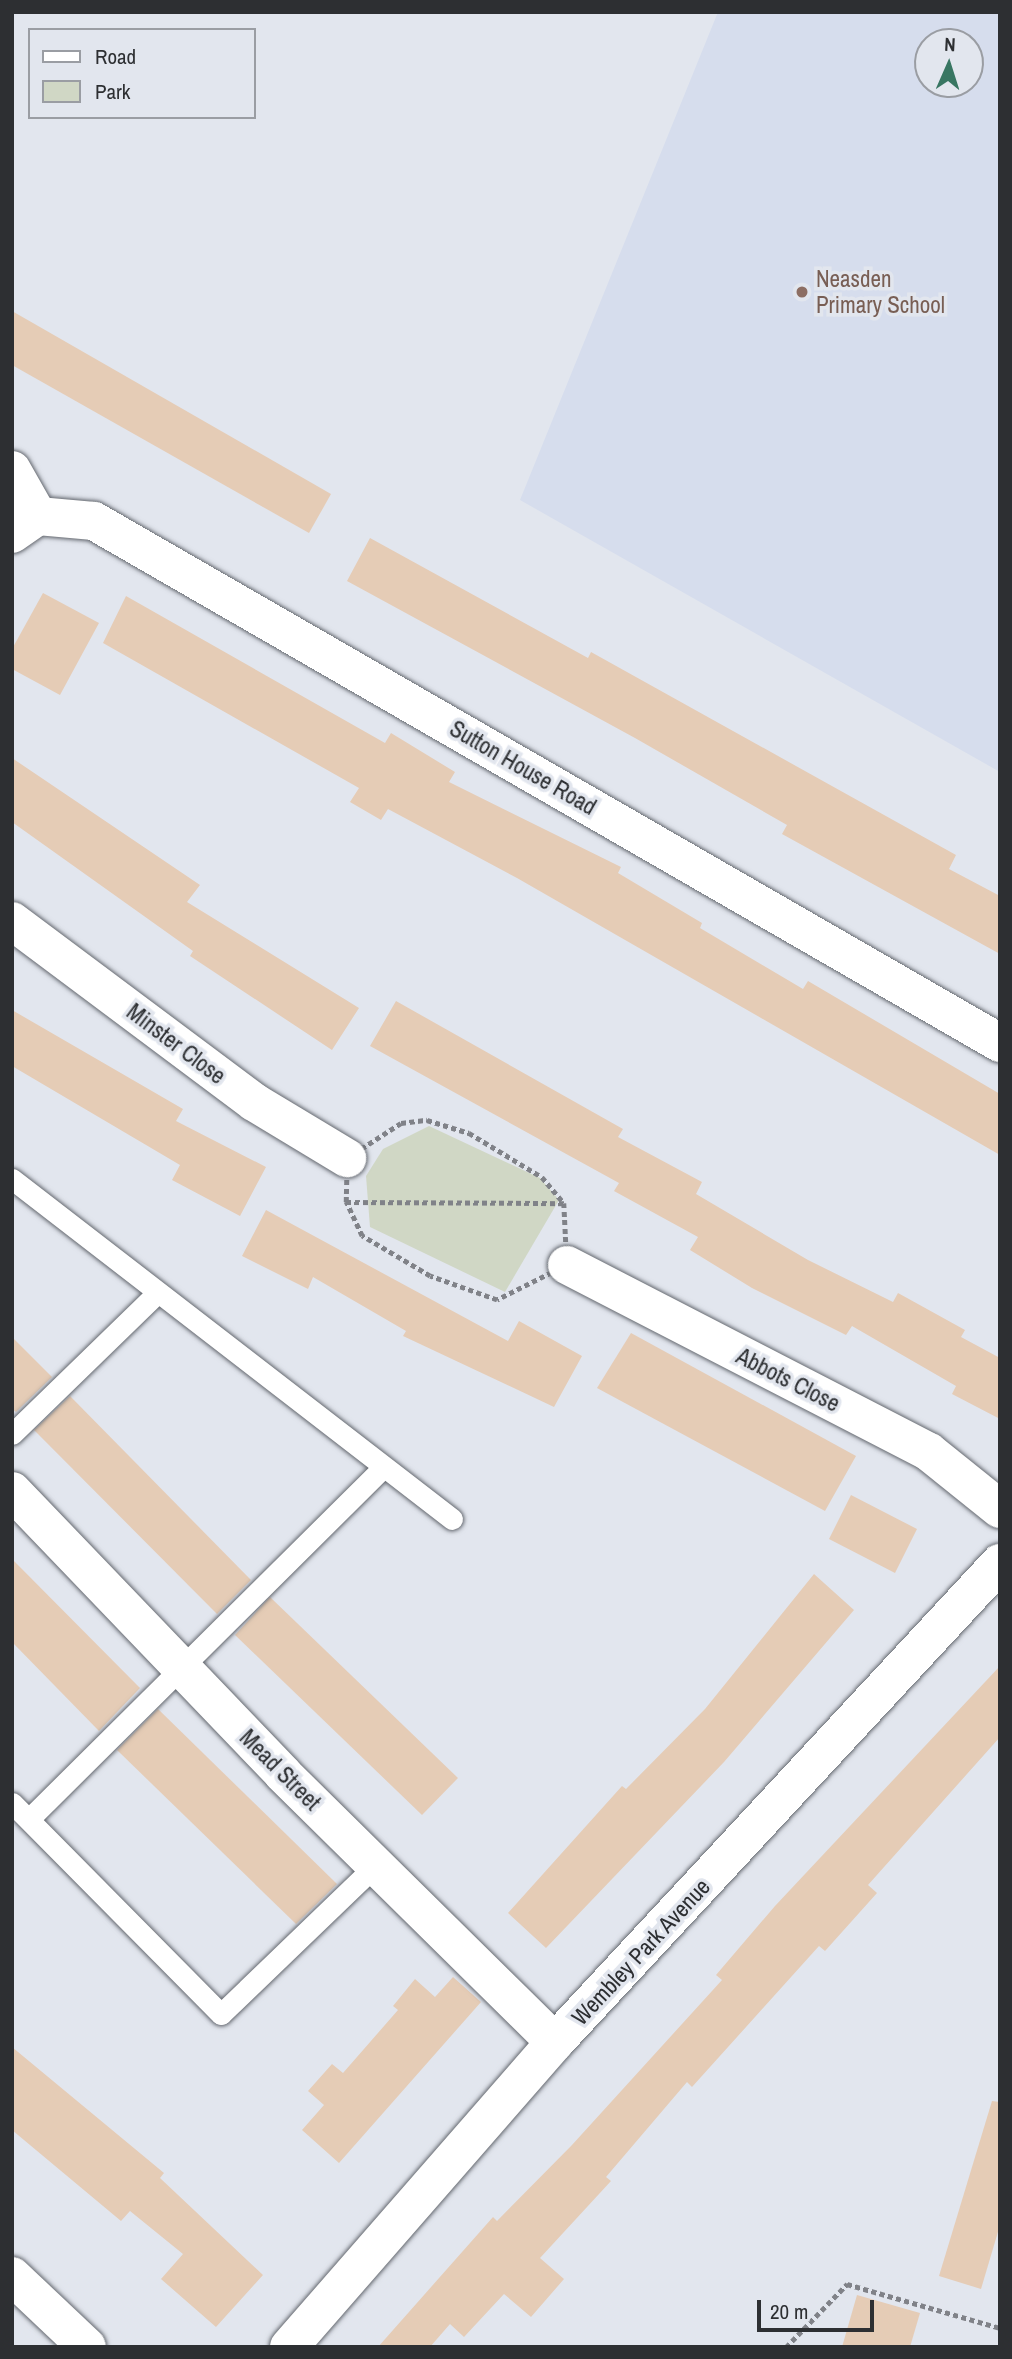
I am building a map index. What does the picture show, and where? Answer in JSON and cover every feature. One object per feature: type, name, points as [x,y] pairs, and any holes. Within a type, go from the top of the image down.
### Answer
[{"type":"street","name":"Sutton House Road","points":[[12,470],[25,525],[94,521],[1000,1043]]},
{"type":"street","name":"Minster Close","points":[[12,921],[254,1102],[347,1158]]},
{"type":"street","name":"Abbots Close","points":[[566,1265],[929,1452],[1000,1509]]},
{"type":"street","name":"Mead Street","points":[[12,1491],[181,1668],[555,2042]]},
{"type":"street","name":"Wembley Park Avenue","points":[[289,2347],[555,2042],[1000,1563]]},
{"type":"street","points":[[12,2276],[87,2347]]},
{"type":"lane","points":[[12,1179],[382,1468],[452,1518]]},
{"type":"lane","points":[[12,1434],[157,1293]]},
{"type":"lane","points":[[29,1819],[382,1468]]},
{"type":"lane","points":[[12,1803],[221,2014],[376,1865]]},
{"type":"path","points":[[427,1120],[470,1133],[542,1177],[564,1203],[566,1265],[497,1300],[430,1276],[362,1236],[346,1202],[347,1158],[401,1123],[427,1120]]},
{"type":"path","points":[[346,1202],[564,1203]]},
{"type":"path","points":[[786,2347],[847,2284],[1000,2328]]},
{"type":"shaded area","name":"Neasden Primary School","points":[[718,12],[1000,12],[1000,772],[520,500]]},
{"type":"green space","points":[[429,1126],[540,1178],[559,1200],[505,1292],[370,1227],[366,1176],[383,1149]]},
{"type":"building","points":[[12,311],[331,494],[309,533],[12,365]]},
{"type":"building","points":[[370,538],[588,658],[591,652],[956,855],[949,869],[1000,896],[1000,954],[782,834],[787,825],[635,738],[347,581]]},
{"type":"building","points":[[43,593],[99,623],[60,695],[12,669],[12,649]]},
{"type":"building","points":[[126,596],[385,743],[391,733],[455,772],[449,782],[621,867],[618,873],[702,923],[700,928],[803,989],[808,981],[1000,1094],[1000,1155],[517,878],[388,809],[381,820],[350,802],[359,788],[103,643]]},
{"type":"building","points":[[12,758],[200,885],[187,902],[359,1008],[332,1050],[190,956],[193,951],[12,822]]},
{"type":"building","points":[[396,1001],[623,1129],[618,1137],[702,1182],[696,1194],[808,1260],[893,1302],[898,1293],[965,1330],[961,1337],[1000,1358],[1000,1419],[952,1394],[956,1386],[852,1326],[846,1335],[752,1288],[690,1250],[698,1237],[614,1191],[619,1183],[370,1046]]},
{"type":"building","points":[[12,1010],[183,1109],[176,1121],[266,1167],[240,1216],[172,1180],[180,1165],[12,1066]]},
{"type":"building","points":[[266,1210],[508,1341],[519,1321],[582,1356],[554,1407],[403,1336],[406,1331],[313,1277],[308,1289],[242,1256]]},
{"type":"building","points":[[631,1333],[856,1456],[825,1511],[597,1388]]},
{"type":"building","points":[[12,1337],[52,1377],[16,1412],[12,1409]]},
{"type":"building","points":[[70,1396],[251,1580],[217,1614],[34,1430]]},
{"type":"building","points":[[851,1495],[917,1529],[895,1573],[829,1539]]},
{"type":"building","points":[[12,1559],[140,1688],[99,1731],[12,1642]]},
{"type":"building","points":[[814,1574],[854,1610],[724,1762],[546,1948],[508,1913],[622,1786],[626,1789],[705,1709]]},
{"type":"building","points":[[270,1597],[458,1778],[422,1815],[235,1635]]},
{"type":"building","points":[[1000,1666],[1000,1737],[868,1885],[877,1893],[825,1951],[819,1946],[692,2087],[687,2082],[606,2177],[611,2181],[540,2258],[564,2279],[531,2317],[504,2294],[464,2337],[450,2324],[430,2347],[378,2347],[493,2217],[497,2221],[572,2145],[722,1980],[716,1975],[775,1906]]},
{"type":"building","points":[[158,1709],[337,1884],[296,1924],[117,1750]]},
{"type":"building","points":[[453,1977],[481,2002],[339,2163],[302,2130],[324,2105],[308,2091],[332,2064],[343,2073],[398,2010],[393,2006],[415,1979],[435,1997]]},
{"type":"building","points":[[12,2047],[164,2173],[160,2178],[263,2275],[216,2327],[161,2279],[183,2254],[130,2211],[121,2221],[12,2130]]},
{"type":"building","points":[[992,2101],[1000,2102],[1000,2225],[981,2289],[939,2276]]},
{"type":"building","points":[[857,2295],[920,2313],[910,2347],[842,2347]]},
{"type":"place","name":"Neasden Primary School","points":[[802,292]]}]
